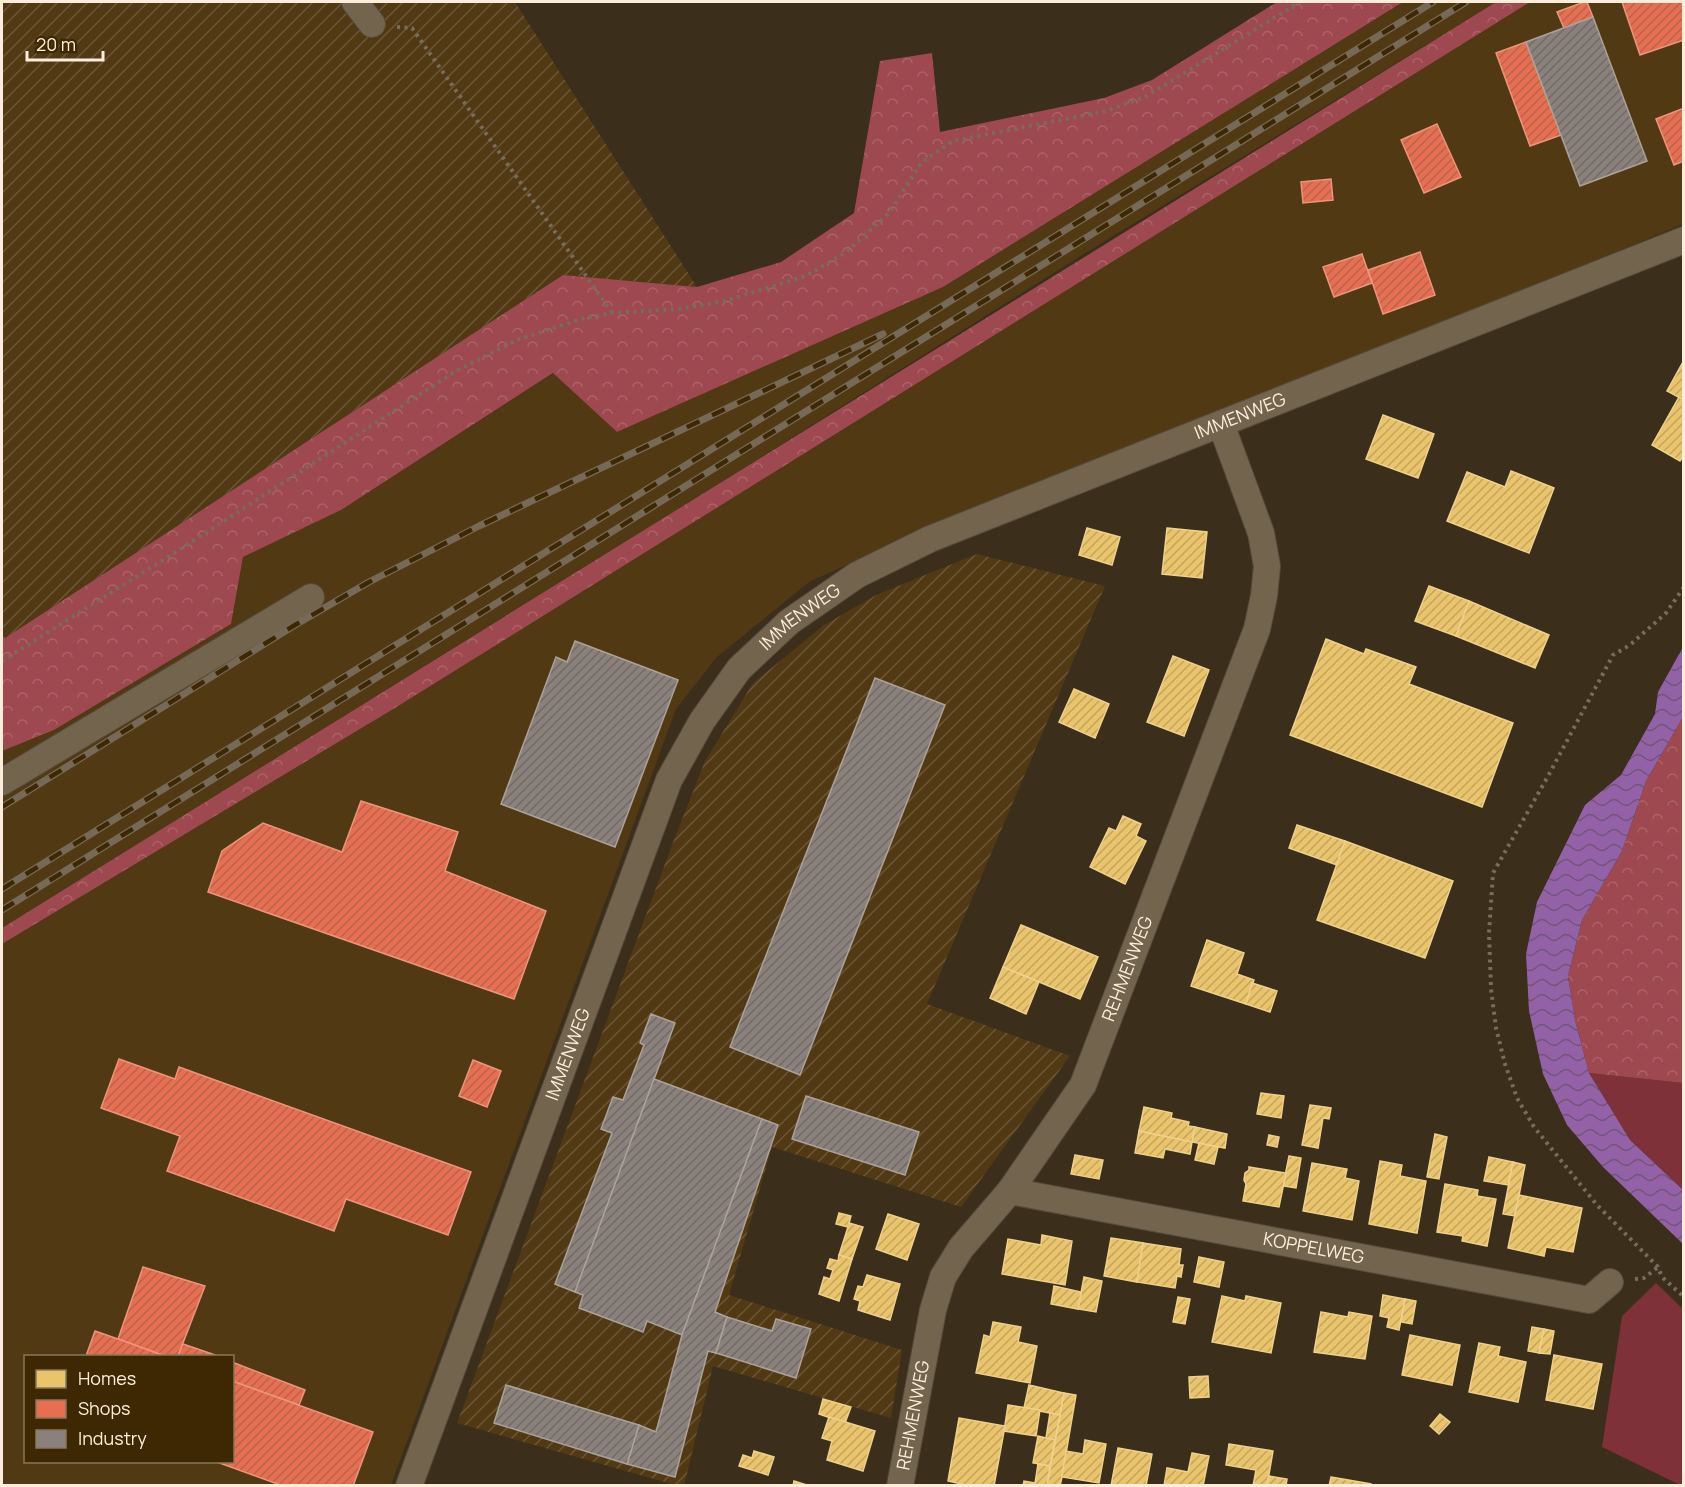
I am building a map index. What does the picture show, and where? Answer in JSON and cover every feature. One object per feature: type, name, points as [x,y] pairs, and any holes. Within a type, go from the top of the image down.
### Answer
[{"type":"street","points":[[355,2],[372,24]]},
{"type":"street","name":"IMMENWEG","points":[[409,1485],[669,780],[702,721],[739,669],[789,622],[856,575],[930,539],[1683,240]]},
{"type":"street","name":"REHMENWEG","points":[[900,1485],[933,1310],[943,1277],[961,1248],[1010,1191],[1083,1084],[1257,629],[1264,597],[1267,566],[1261,533],[1221,424]]},
{"type":"street","points":[[2,782],[310,597]]},
{"type":"street","name":"KOPPELWEG","points":[[1010,1191],[1589,1300],[1610,1282]]},
{"type":"path","points":[[2,662],[456,371],[517,340],[581,319],[612,313],[678,309],[725,301],[806,276],[845,253],[889,213],[922,162],[953,141],[1106,111],[1145,97],[1300,2]]},
{"type":"path","points":[[372,24],[412,28],[612,313]]},
{"type":"path","points":[[1683,587],[1666,613],[1630,645],[1613,654],[1493,873],[1489,933],[1491,989],[1496,1028],[1517,1098],[1534,1128],[1597,1204],[1658,1267],[1662,1277],[1683,1297]]},
{"type":"shaded area","points":[[2,2],[515,2],[697,287],[563,275],[5,638],[2,635]]},
{"type":"shaded area","points":[[1403,2],[1496,2],[1079,257],[755,461],[2,928],[2,751],[54,730],[231,624],[243,557],[341,510],[554,373],[617,432],[943,287]]},
{"type":"shaded area","points":[[1530,2],[1683,2],[1683,224],[1422,333],[930,527],[809,582],[717,657],[676,709],[391,1485],[2,1485],[2,944],[395,708]]},
{"type":"shaded area","points":[[977,554],[1105,586],[927,1004],[1070,1056],[961,1207],[772,1147],[729,1295],[902,1350],[891,1418],[713,1366],[684,1486],[457,1423],[705,761],[753,683],[824,625],[878,594]]},
{"type":"shaded area","points":[[1589,1073],[1683,1083],[1683,1190],[1630,1140]]},
{"type":"shaded area","points":[[1656,1283],[1683,1309],[1683,1485],[1602,1447],[1622,1316]]},
{"type":"green space","points":[[1277,2],[1403,2],[943,287],[617,432],[553,373],[341,510],[243,557],[231,624],[54,730],[2,751],[2,635],[5,638],[563,275],[697,287],[781,262],[854,213],[880,61],[932,53],[940,132],[1104,98],[1152,80]]},
{"type":"green space","points":[[1496,2],[1530,2],[395,708],[2,944],[2,928]]},
{"type":"green space","points":[[1683,717],[1683,1083],[1589,1073],[1575,1020],[1568,976],[1582,920],[1622,851],[1646,781]]},
{"type":"water","points":[[1683,647],[1683,717],[1646,781],[1622,851],[1582,920],[1568,976],[1575,1020],[1589,1073],[1630,1140],[1683,1190],[1683,1244],[1603,1167],[1567,1125],[1543,1074],[1529,1011],[1526,954],[1537,902],[1585,805],[1621,775],[1655,714],[1658,692]]},
{"type":"building: Homes","points":[[1684,360],[1684,400],[1667,391]]},
{"type":"building: Homes","points":[[1679,397],[1684,400],[1684,455],[1680,461],[1652,445]]},
{"type":"building: Homes","points":[[1383,415],[1434,434],[1418,478],[1366,459]]},
{"type":"building: Homes","points":[[1511,471],[1554,488],[1529,553],[1447,521],[1467,472],[1505,487]]},
{"type":"building: Homes","points":[[1087,528],[1120,537],[1112,565],[1079,555]]},
{"type":"building: Homes","points":[[1167,528],[1207,532],[1202,578],[1162,574]]},
{"type":"building: Homes","points":[[1429,586],[1469,601],[1456,636],[1415,621]]},
{"type":"building: Homes","points":[[1469,601],[1549,635],[1535,668],[1456,636]]},
{"type":"building: Homes","points":[[1326,639],[1364,654],[1366,649],[1416,667],[1409,684],[1513,723],[1482,807],[1290,735]]},
{"type":"building: Homes","points":[[1173,656],[1209,670],[1184,736],[1147,722]]},
{"type":"building: Homes","points":[[1074,689],[1109,704],[1095,738],[1059,722]]},
{"type":"building: Homes","points":[[1123,816],[1141,824],[1136,836],[1146,841],[1125,884],[1090,867],[1109,828],[1116,831]]},
{"type":"building: Homes","points":[[1297,825],[1345,841],[1337,865],[1289,848]]},
{"type":"building: Homes","points":[[1345,841],[1453,881],[1425,958],[1317,920]]},
{"type":"building: Homes","points":[[1021,925],[1098,957],[1080,999],[1003,967]]},
{"type":"building: Homes","points":[[1207,940],[1244,953],[1237,974],[1254,980],[1246,1004],[1191,986]]},
{"type":"building: Homes","points":[[1003,967],[1039,982],[1026,1014],[990,998]]},
{"type":"building: Homes","points":[[1252,983],[1277,991],[1270,1012],[1246,1004]]},
{"type":"building: Homes","points":[[1261,1093],[1284,1096],[1281,1118],[1257,1114]]},
{"type":"building: Homes","points":[[1310,1105],[1331,1108],[1329,1119],[1323,1118],[1318,1148],[1302,1145]]},
{"type":"building: Homes","points":[[1144,1107],[1172,1113],[1171,1118],[1189,1122],[1188,1126],[1195,1127],[1192,1142],[1139,1131]]},
{"type":"building: Homes","points":[[1195,1127],[1227,1134],[1225,1148],[1192,1142]]},
{"type":"building: Homes","points":[[1139,1131],[1192,1142],[1190,1154],[1165,1149],[1163,1158],[1135,1153]]},
{"type":"building: Homes","points":[[1435,1134],[1447,1137],[1439,1179],[1427,1177]]},
{"type":"building: Homes","points":[[1269,1135],[1279,1137],[1277,1147],[1267,1145]]},
{"type":"building: Homes","points":[[1199,1143],[1218,1147],[1214,1164],[1195,1160]]},
{"type":"building: Homes","points":[[1075,1155],[1103,1160],[1099,1179],[1071,1174]]},
{"type":"building: Homes","points":[[1289,1156],[1301,1158],[1296,1188],[1283,1186]]},
{"type":"building: Homes","points":[[1489,1157],[1513,1162],[1508,1185],[1484,1181]]},
{"type":"building: Homes","points":[[1380,1161],[1402,1165],[1400,1176],[1426,1181],[1417,1233],[1369,1224]]},
{"type":"building: Homes","points":[[1513,1162],[1525,1165],[1515,1216],[1503,1214]]},
{"type":"building: Homes","points":[[1312,1163],[1347,1169],[1345,1178],[1359,1181],[1352,1220],[1303,1211]]},
{"type":"building: Homes","points":[[1249,1167],[1286,1173],[1279,1207],[1243,1201],[1245,1173]]},
{"type":"building: Homes","points":[[1445,1184],[1478,1190],[1477,1196],[1496,1199],[1487,1246],[1462,1241],[1463,1236],[1437,1232]]},
{"type":"building: Homes","points":[[1519,1195],[1582,1208],[1573,1252],[1546,1247],[1544,1256],[1508,1248]]},
{"type":"building: Homes","points":[[839,1213],[851,1216],[849,1223],[863,1227],[852,1259],[839,1255],[848,1227],[836,1224]]},
{"type":"building: Homes","points":[[888,1214],[919,1224],[907,1260],[876,1249]]},
{"type":"building: Homes","points":[[1042,1235],[1072,1241],[1065,1285],[1002,1274],[1008,1239],[1041,1245]]},
{"type":"building: Homes","points":[[1111,1238],[1143,1243],[1137,1282],[1104,1276]]},
{"type":"building: Homes","points":[[1143,1243],[1181,1249],[1179,1265],[1183,1265],[1181,1277],[1177,1276],[1175,1288],[1137,1282]]},
{"type":"building: Homes","points":[[839,1255],[852,1259],[839,1301],[819,1294],[824,1277],[830,1279],[833,1270],[827,1268],[830,1259],[838,1261]]},
{"type":"building: Homes","points":[[1199,1257],[1224,1262],[1219,1287],[1194,1282]]},
{"type":"building: Homes","points":[[867,1275],[900,1284],[890,1320],[858,1310],[860,1301],[854,1299],[858,1286],[863,1287]]},
{"type":"building: Homes","points":[[1084,1277],[1102,1281],[1096,1312],[1078,1309]]},
{"type":"building: Homes","points":[[1054,1286],[1081,1292],[1078,1309],[1051,1304]]},
{"type":"building: Homes","points":[[1383,1295],[1405,1299],[1399,1330],[1387,1327],[1389,1318],[1380,1316]]},
{"type":"building: Homes","points":[[1222,1296],[1245,1301],[1246,1296],[1281,1303],[1271,1353],[1212,1342]]},
{"type":"building: Homes","points":[[1178,1297],[1190,1299],[1185,1324],[1173,1322]]},
{"type":"building: Homes","points":[[1405,1299],[1416,1301],[1412,1324],[1401,1322]]},
{"type":"building: Homes","points":[[1321,1312],[1348,1317],[1349,1312],[1372,1316],[1365,1359],[1314,1352]]},
{"type":"building: Homes","points":[[993,1322],[1021,1327],[1018,1342],[1037,1346],[1030,1383],[976,1373],[984,1335],[990,1337]]},
{"type":"building: Homes","points":[[1532,1327],[1544,1329],[1539,1353],[1528,1351]]},
{"type":"building: Homes","points":[[1544,1329],[1554,1331],[1550,1354],[1539,1353]]},
{"type":"building: Homes","points":[[1410,1335],[1460,1345],[1452,1385],[1402,1375]]},
{"type":"building: Homes","points":[[1479,1343],[1500,1347],[1498,1356],[1526,1362],[1518,1402],[1469,1392]]},
{"type":"building: Homes","points":[[1554,1355],[1602,1364],[1593,1409],[1546,1400]]},
{"type":"building: Homes","points":[[1208,1376],[1209,1397],[1190,1398],[1189,1377]]},
{"type":"building: Homes","points":[[1029,1385],[1064,1393],[1060,1415],[1024,1408]]},
{"type":"building: Homes","points":[[1064,1393],[1076,1395],[1062,1477],[1060,1486],[1047,1486]]},
{"type":"building: Homes","points":[[823,1399],[851,1407],[845,1423],[819,1414]]},
{"type":"building: Homes","points":[[1008,1405],[1040,1410],[1036,1436],[1004,1431]]},
{"type":"building: Homes","points":[[1050,1413],[1060,1415],[1055,1440],[1046,1438]]},
{"type":"building: Homes","points":[[1440,1414],[1450,1422],[1439,1434],[1430,1426]]},
{"type":"building: Homes","points":[[829,1417],[875,1431],[863,1471],[827,1460],[832,1441],[822,1438]]},
{"type":"building: Homes","points":[[959,1418],[1005,1426],[994,1486],[970,1486],[948,1481]]},
{"type":"building: Homes","points":[[1038,1436],[1055,1440],[1050,1466],[1033,1463]]},
{"type":"building: Homes","points":[[1085,1440],[1106,1444],[1099,1483],[1062,1477],[1066,1451],[1083,1454]]},
{"type":"building: Homes","points":[[1229,1444],[1273,1451],[1267,1486],[1253,1486],[1256,1470],[1226,1465]]},
{"type":"building: Homes","points":[[1118,1448],[1152,1454],[1146,1486],[1111,1486]]},
{"type":"building: Homes","points":[[754,1451],[774,1457],[768,1475],[739,1466],[743,1455],[752,1458]]},
{"type":"building: Homes","points":[[1192,1453],[1209,1456],[1203,1486],[1164,1486],[1167,1468],[1188,1472]]},
{"type":"building: Homes","points":[[1038,1464],[1050,1466],[1047,1486],[1023,1486],[1024,1481],[1035,1483]]},
{"type":"building: Homes","points":[[1269,1476],[1287,1479],[1286,1486],[1267,1486]]},
{"type":"building: Homes","points":[[1331,1477],[1371,1484],[1371,1486],[1329,1486]]},
{"type":"building: Homes","points":[[794,1481],[810,1486],[793,1486]]},
{"type":"building: Shops","points":[[1587,2],[1593,17],[1564,28],[1557,12]]},
{"type":"building: Shops","points":[[1622,2],[1684,2],[1684,40],[1640,55]]},
{"type":"building: Shops","points":[[1526,42],[1561,135],[1530,146],[1496,53]]},
{"type":"building: Shops","points":[[1684,108],[1684,161],[1674,165],[1656,119]]},
{"type":"building: Shops","points":[[1437,124],[1461,177],[1424,193],[1401,140]]},
{"type":"building: Shops","points":[[1331,179],[1333,200],[1303,203],[1301,182]]},
{"type":"building: Shops","points":[[1420,252],[1435,295],[1383,314],[1368,270]]},
{"type":"building: Shops","points":[[1362,254],[1372,283],[1334,297],[1323,267]]},
{"type":"building: Shops","points":[[361,801],[458,832],[445,871],[546,911],[514,999],[208,892],[222,851],[263,823],[342,852]]},
{"type":"building: Shops","points":[[119,1059],[175,1079],[179,1067],[471,1172],[448,1235],[346,1199],[334,1231],[167,1171],[180,1136],[101,1108]]},
{"type":"building: Shops","points":[[473,1060],[501,1071],[487,1107],[459,1096]]},
{"type":"building: Shops","points":[[143,1267],[205,1286],[178,1355],[162,1355],[118,1339]]},
{"type":"building: Shops","points":[[95,1331],[162,1355],[86,1355]]},
{"type":"building: Shops","points":[[183,1344],[215,1355],[178,1355]]},
{"type":"building: Shops","points":[[234,1363],[305,1390],[299,1405],[234,1382]]},
{"type":"building: Shops","points":[[234,1382],[373,1432],[353,1486],[283,1486],[220,1463],[234,1463]]},
{"type":"building: Industry","points":[[1593,17],[1647,161],[1580,186],[1526,42]]},
{"type":"building: Industry","points":[[575,641],[678,680],[615,847],[501,804],[556,657],[567,662]]},
{"type":"building: Industry","points":[[875,678],[945,705],[800,1075],[730,1047]]},
{"type":"building: Industry","points":[[651,1014],[675,1023],[575,1292],[555,1284],[612,1133],[601,1129],[613,1097],[623,1100],[644,1045],[640,1043]]},
{"type":"building: Industry","points":[[654,1079],[762,1119],[682,1335],[647,1321],[643,1332],[579,1308],[583,1295],[575,1292]]},
{"type":"building: Industry","points":[[806,1096],[919,1132],[905,1175],[792,1139]]},
{"type":"building: Industry","points":[[762,1119],[778,1125],[715,1312],[727,1317],[716,1353],[708,1351],[675,1477],[627,1464],[639,1425],[656,1432],[682,1335]]},
{"type":"building: Industry","points":[[727,1317],[772,1331],[776,1319],[811,1329],[796,1378],[716,1353]]},
{"type":"building: Industry","points":[[506,1385],[639,1425],[627,1464],[494,1423]]},
{"type":"railway","points":[[2,889],[1433,2]]},
{"type":"railway","points":[[2,910],[1466,2]]},
{"type":"railway","points":[[2,807],[295,625],[369,582],[479,526],[883,334]]}]
